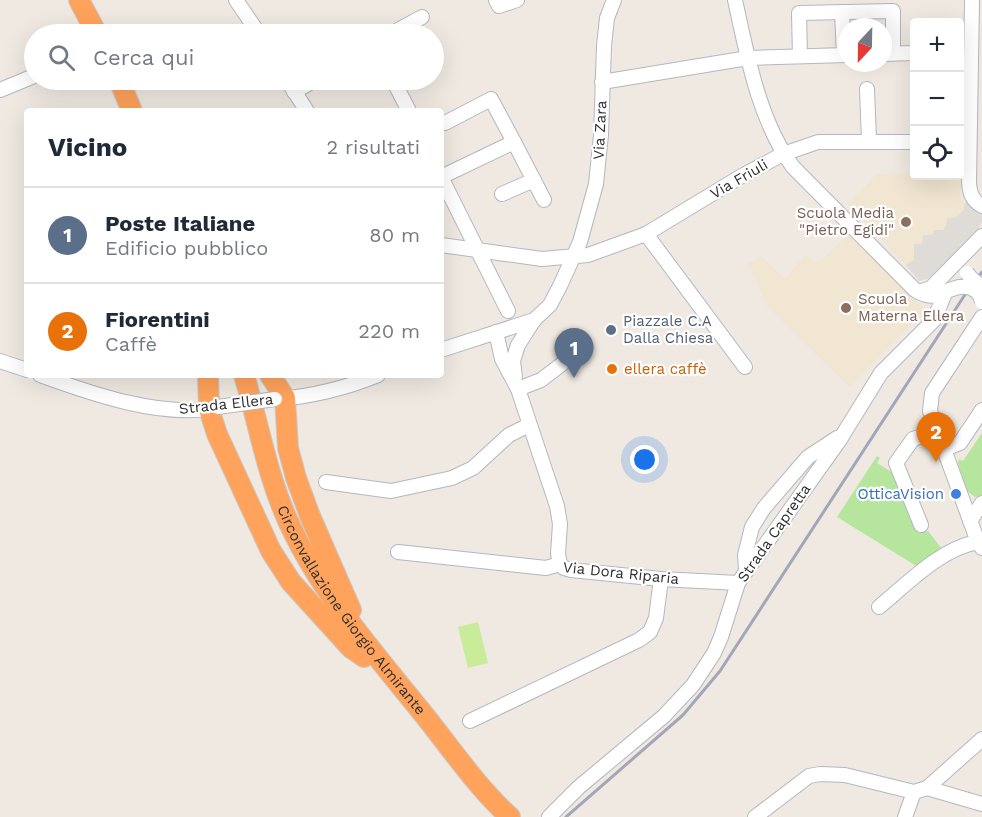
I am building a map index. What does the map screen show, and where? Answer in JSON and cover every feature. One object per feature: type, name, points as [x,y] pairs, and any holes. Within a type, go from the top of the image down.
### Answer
[{"type":"highway","points":[[79,0],[92,24]]},
{"type":"highway","points":[[91,0],[104,24]]},
{"type":"highway","points":[[123,90],[131,108]]},
{"type":"highway","points":[[135,90],[142,108]]},
{"type":"highway","points":[[209,378],[217,434],[271,551],[291,582],[351,648],[365,649],[296,478],[288,448],[280,399],[271,378]]},
{"type":"highway","name":"Circonvallazione Giorgio Almirante","points":[[235,378],[259,473],[290,550],[317,594],[482,788],[510,817]]},
{"type":"highway","name":"Circonvallazione Giorgio Almirante","points":[[245,378],[271,476],[289,522],[307,558],[365,649],[450,765],[495,817]]},
{"type":"street","points":[[237,0],[253,24]]},
{"type":"street","points":[[496,0],[499,6],[518,0]]},
{"type":"street","name":"Via Zara","points":[[574,258],[597,176],[601,135],[602,64],[607,18],[614,0]]},
{"type":"street","points":[[735,0],[761,103],[783,154],[793,167],[919,292],[930,296],[945,293],[953,288],[974,288]]},
{"type":"street","points":[[972,0],[965,143],[970,194],[973,200],[982,206]]},
{"type":"street","points":[[800,56],[799,13],[893,11],[892,20]]},
{"type":"street","points":[[842,12],[842,18]]},
{"type":"street","points":[[408,24],[422,16]]},
{"type":"street","points":[[892,54],[910,53]]},
{"type":"street","points":[[602,82],[748,58],[838,55]]},
{"type":"street","points":[[0,90],[24,80]]},
{"type":"street","points":[[867,89],[869,140]]},
{"type":"street","points":[[293,90],[305,108]]},
{"type":"street","points":[[398,90],[407,108]]},
{"type":"street","points":[[445,123],[491,99],[544,200]]},
{"type":"street","name":"Via Friuli","points":[[444,245],[542,258],[574,258],[588,255],[646,234],[740,177],[783,154],[818,142],[869,140],[910,142]]},
{"type":"street","points":[[444,176],[514,142]]},
{"type":"street","points":[[502,194],[534,180]]},
{"type":"street","points":[[444,183],[508,311]]},
{"type":"street","points":[[646,234],[745,367]]},
{"type":"street","points":[[919,292],[931,288],[982,236]]},
{"type":"street","points":[[966,254],[967,273],[982,302],[979,320],[932,393],[930,411],[980,545]]},
{"type":"street","points":[[508,360],[534,320],[554,299],[574,258]]},
{"type":"street","name":"Strada Capretta","points":[[549,817],[579,787],[664,716],[693,685],[714,653],[738,583],[746,570],[844,433],[881,373],[933,320],[945,293]]},
{"type":"street","points":[[444,349],[534,320]]},
{"type":"street","points":[[500,331],[558,514],[560,564]]},
{"type":"street","points":[[470,339],[508,360]]},
{"type":"street","points":[[0,361],[24,369]]},
{"type":"street","points":[[516,385],[541,380],[562,364]]},
{"type":"street","name":"Strada Ellera","points":[[50,378],[102,394],[168,410],[214,408],[319,394],[371,378]]},
{"type":"street","points":[[944,449],[960,443],[982,410]]},
{"type":"street","points":[[326,482],[391,491],[460,476],[473,468],[509,435],[529,425]]},
{"type":"street","points":[[921,525],[896,463],[913,439],[937,431]]},
{"type":"street","points":[[746,570],[745,555],[752,527],[764,508],[808,457],[844,433]]},
{"type":"street","points":[[970,521],[982,503]]},
{"type":"street","points":[[879,607],[944,554],[969,543],[980,545]]},
{"type":"street","name":"Via Dora Riparia","points":[[398,552],[546,568],[560,564],[571,570],[661,579],[738,583]]},
{"type":"street","points":[[470,721],[639,640],[650,632],[656,618],[661,579]]},
{"type":"street","points":[[905,817],[920,790],[982,739]]},
{"type":"street","points":[[754,817],[809,776],[820,774],[845,775],[982,804]]},
{"type":"shaded area","name":"Scuola Media \"Pietro Egidi\"","points":[[877,174],[910,174],[910,180],[962,180],[960,197],[965,203],[963,211],[943,230],[922,244],[914,245],[914,261],[906,265],[848,204]]},
{"type":"shaded area","points":[[970,201],[982,209],[982,222],[977,231],[930,278],[919,281],[906,265],[914,260],[914,244],[922,244],[923,235],[933,235],[934,230],[943,230],[947,218],[956,217],[963,211],[965,203]]},
{"type":"shaded area","name":"Scuola Materna Ellera","points":[[850,233],[925,310],[849,387],[767,306],[748,264],[761,256],[785,279],[805,255],[812,261],[820,261]]},
{"type":"green space","points":[[982,433],[982,496],[975,497],[967,491],[958,463],[959,459],[963,461]]},
{"type":"green space","points":[[877,456],[880,458],[877,463],[898,476],[897,479],[919,533],[928,531],[942,549],[918,567],[837,517]]},
{"type":"green space","points":[[478,622],[488,663],[468,668],[458,627]]},
{"type":"railway","points":[[566,817],[683,715],[720,671],[968,290],[982,272]]},
{"type":"place","name":"Scuola Media \"Pietro Egidi\"","points":[[906,222]]},
{"type":"place","name":"Scuola Materna Ellera","points":[[846,308]]},
{"type":"place","name":"Piazzale C.A Dalla Chiesa","points":[[611,330]]},
{"type":"place","name":"ellera caffè","points":[[612,369]]},
{"type":"place","name":"Poste Italiane","points":[[574,378]]},
{"type":"place","name":"Fiorentini","points":[[936,462]]},
{"type":"place","name":"OtticaVision","points":[[956,494]]}]
